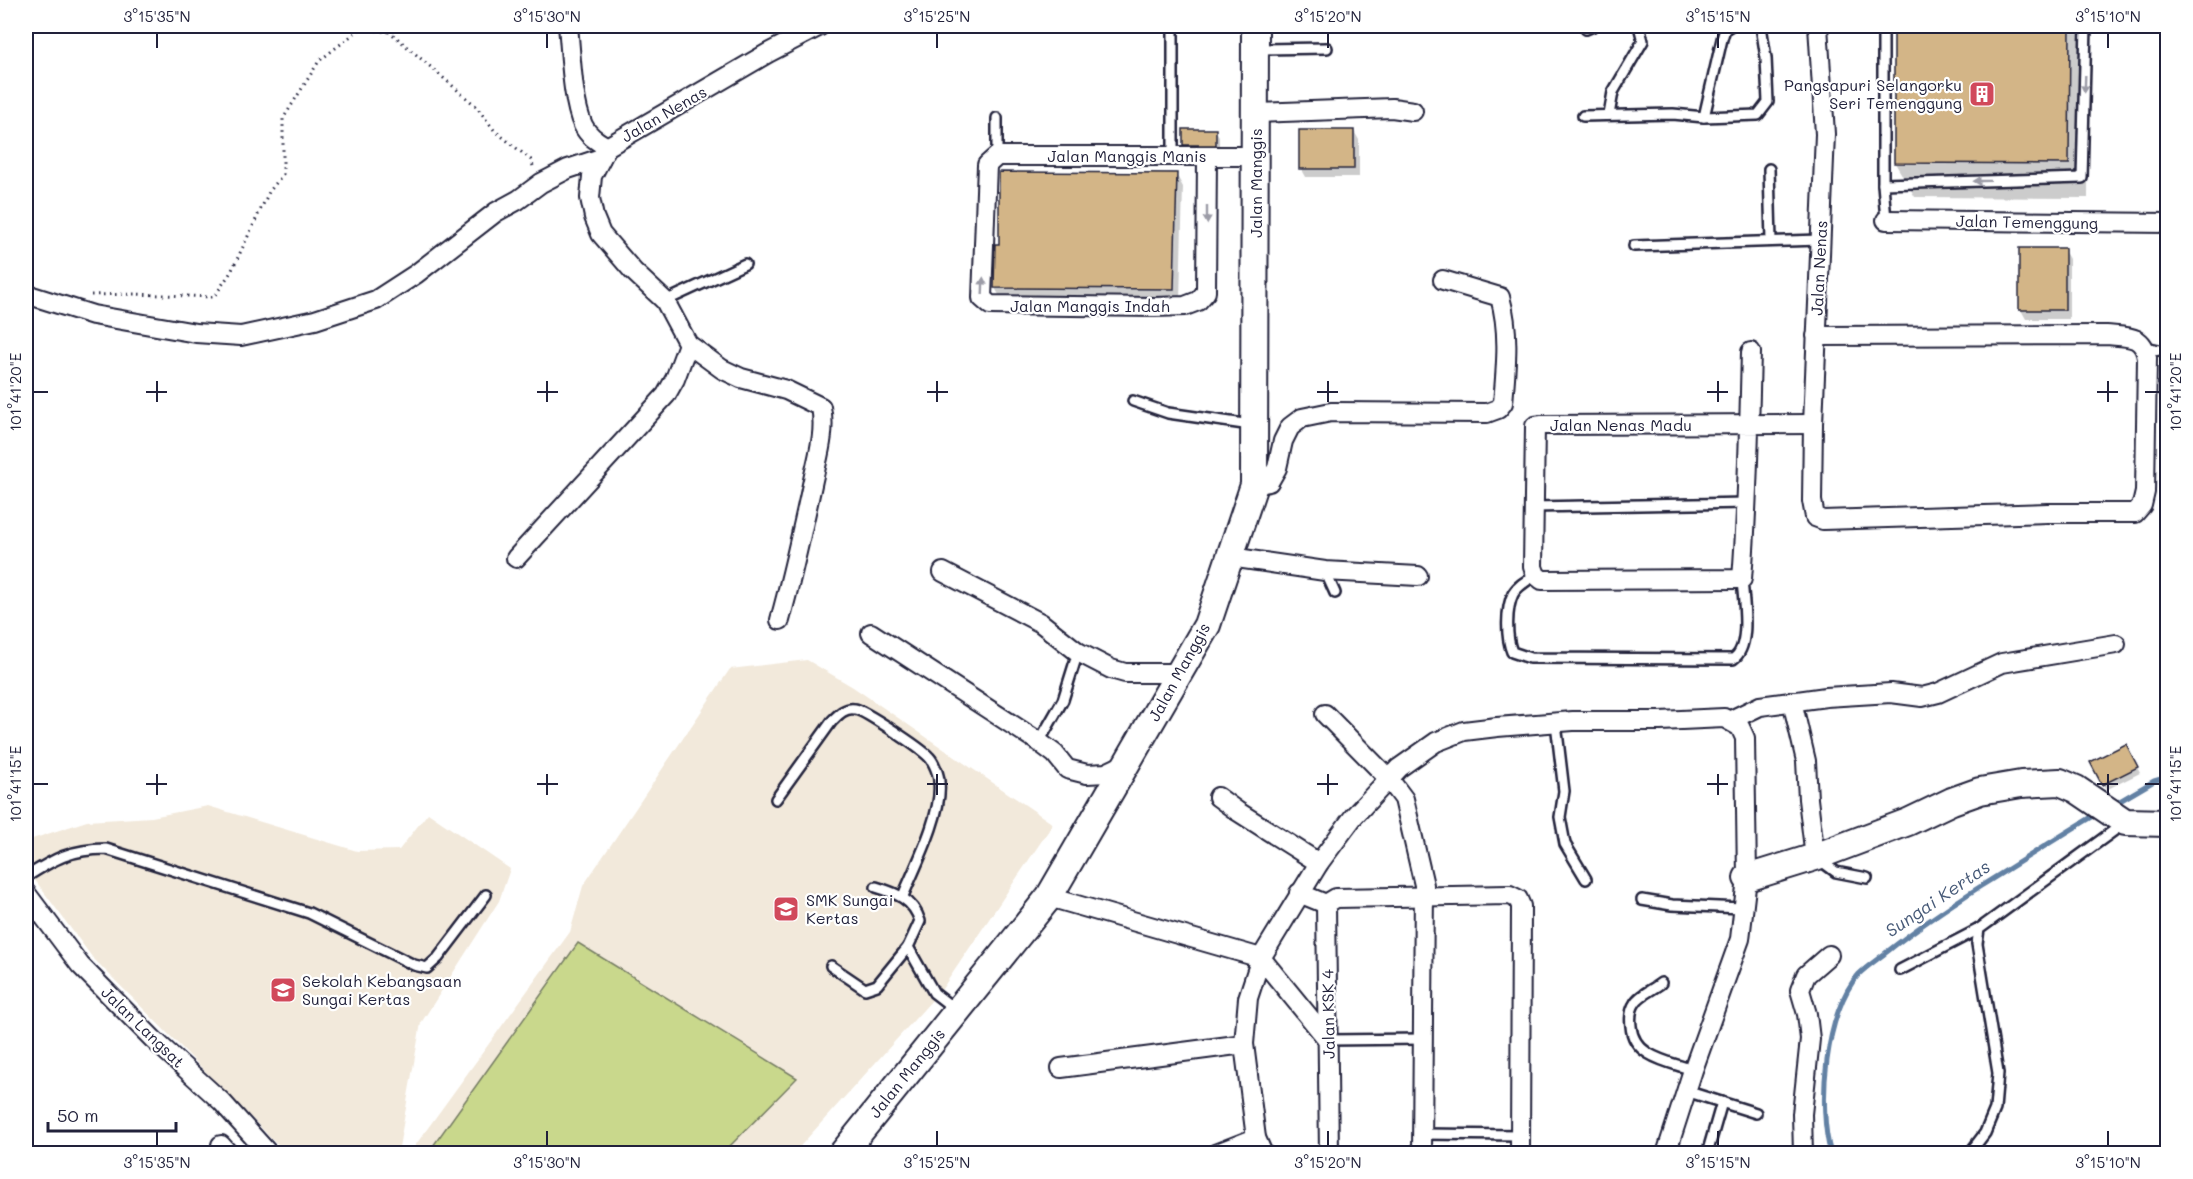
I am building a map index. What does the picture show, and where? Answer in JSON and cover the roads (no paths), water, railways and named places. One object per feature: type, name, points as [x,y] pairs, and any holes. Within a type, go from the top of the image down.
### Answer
[{"type":"street","points":[[568,26],[574,91],[583,125],[604,152],[592,176],[590,198],[594,217],[602,234],[626,263],[665,301],[688,344],[722,369],[741,378],[786,390],[821,407],[824,421],[821,446],[799,550],[780,620]]},
{"type":"street","name":"Jalan Nenas","points":[[26,294],[93,315],[196,333],[241,336],[315,320],[376,300],[416,274],[496,212],[534,188],[604,152],[758,59],[820,26]]},
{"type":"street","name":"Jalan Nenas","points":[[1818,26],[1825,134],[1813,424],[1813,511],[1815,517],[1823,520],[2134,513],[2142,505],[2145,492],[2147,358],[2145,347]]},
{"type":"street","name":"Jalan Manggis","points":[[842,1154],[1049,897],[1207,625],[1254,485],[1256,37]]},
{"type":"street","points":[[1256,113],[1392,108],[1413,111]]},
{"type":"street","name":"Jalan Manggis Manis","points":[[997,156],[1256,156]]},
{"type":"street","name":"Jalan Manggis Indah","points":[[997,156],[987,165],[982,298],[985,302],[990,305],[1155,308],[1185,306],[1198,301],[1206,292],[1207,156]]},
{"type":"street","name":"Jalan Temenggung","points":[[1886,220],[2168,223]]},
{"type":"street","points":[[1254,485],[1269,482],[1277,468],[1283,441],[1290,427],[1302,418],[1331,412],[1487,413],[1498,409],[1503,404],[1507,341],[1505,315],[1500,297],[1443,279]]},
{"type":"street","points":[[1816,336],[2106,335],[2139,340],[2145,347]]},
{"type":"street","points":[[516,558],[666,395],[675,379],[688,344]]},
{"type":"street","points":[[1536,575],[1542,580],[1742,579],[1747,503],[1751,352]]},
{"type":"street","name":"Jalan Nenas Madu","points":[[1536,575],[1533,567],[1535,426],[1813,424]]},
{"type":"street","points":[[1230,556],[1325,571],[1418,576]]},
{"type":"street","points":[[943,572],[1041,623],[1078,652],[1111,669],[1125,673],[1179,673]]},
{"type":"street","points":[[872,633],[1039,742],[1055,754],[1067,769],[1087,774],[1106,773],[1127,763]]},
{"type":"street","points":[[1731,720],[1760,706],[1792,701],[1891,693],[1922,697],[1938,693],[2002,663],[2116,644]]},
{"type":"street","points":[[1792,701],[1806,761],[1815,857]]},
{"type":"street","points":[[1325,714],[1389,779],[1404,798],[1424,885],[1422,1154]]},
{"type":"street","points":[[1215,1154],[1259,1146],[1244,1044],[1248,998],[1261,958],[1299,892],[1319,863],[1354,816],[1399,768],[1427,748],[1464,731],[1556,723],[1724,718],[1740,727],[1745,738],[1747,878],[1740,939],[1693,1070],[1666,1154]]},
{"type":"street","points":[[1747,878],[1815,857],[1908,822],[1952,801],[1980,791],[2021,784],[2060,782],[2076,789],[2121,820],[2168,823]]},
{"type":"street","points":[[1218,796],[1237,811],[1319,863]]},
{"type":"street","points":[[1299,892],[1326,904],[1336,898],[1510,895],[1518,899],[1521,906],[1520,1144]]},
{"type":"street","name":"Jalan Langsat","points":[[26,893],[80,965],[153,1038],[222,1102],[269,1154]]},
{"type":"street","points":[[1049,897],[1261,958],[1328,1040]]},
{"type":"street","name":"Jalan KSK 4","points":[[1326,904],[1329,1154]]},
{"type":"street","points":[[1803,1154],[1802,1114],[1810,1038],[1807,1014],[1800,990],[1806,975],[1829,955]]},
{"type":"street","points":[[1061,1068],[1244,1044]]},
{"type":"lane","points":[[1173,26],[1173,156]]},
{"type":"lane","points":[[1609,116],[1613,92],[1643,41],[1639,26]]},
{"type":"lane","points":[[1704,117],[1722,39],[1725,29],[1730,26]]},
{"type":"lane","points":[[1582,116],[1673,114],[1704,117],[1758,116],[1768,102],[1766,58],[1761,26]]},
{"type":"lane","points":[[1883,26],[1883,184],[1886,220]]},
{"type":"lane","points":[[1883,184],[2082,178],[2086,26]]},
{"type":"lane","points":[[1256,37],[1327,48]]},
{"type":"lane","points":[[997,118],[997,156]]},
{"type":"lane","points":[[1769,169],[1771,241]]},
{"type":"lane","points":[[1634,246],[1821,240]]},
{"type":"lane","points":[[665,301],[745,264]]},
{"type":"lane","points":[[2145,347],[2168,352]]},
{"type":"lane","points":[[1133,401],[1168,413],[1254,426]]},
{"type":"lane","points":[[1533,507],[1747,503]]},
{"type":"lane","points":[[1325,571],[1335,593]]},
{"type":"lane","points":[[1536,575],[1513,593],[1509,605],[1508,644],[1512,652],[1530,658],[1733,659],[1739,656],[1743,643],[1745,620],[1742,579]]},
{"type":"lane","points":[[1039,742],[1063,700],[1078,652]]},
{"type":"lane","points":[[776,799],[832,721],[842,711],[855,709],[901,736],[930,757],[939,780],[939,794],[927,843],[903,896]]},
{"type":"lane","points":[[1556,723],[1564,791],[1560,817],[1565,844],[1586,879]]},
{"type":"lane","points":[[1900,970],[1980,929],[2121,820]]},
{"type":"lane","points":[[26,877],[63,854],[85,849],[106,849],[309,913],[427,969],[486,895]]},
{"type":"lane","points":[[1815,857],[1836,873],[1867,878]]},
{"type":"lane","points":[[831,966],[865,988],[871,988],[877,985],[908,947],[920,921],[915,909],[903,896],[876,887]]},
{"type":"lane","points":[[1642,900],[1672,905],[1742,908]]},
{"type":"lane","points":[[1969,1154],[1985,1133],[1995,1108],[1998,1073],[1977,944],[1980,929]]},
{"type":"lane","points":[[908,947],[934,993],[956,1011]]},
{"type":"lane","points":[[1661,983],[1635,1001],[1630,1015],[1631,1031],[1641,1048],[1650,1055],[1693,1070]]},
{"type":"lane","points":[[1328,1040],[1424,1039]]},
{"type":"lane","points":[[1686,1091],[1756,1113]]},
{"type":"lane","points":[[1707,1154],[1722,1102]]},
{"type":"lane","points":[[1422,1134],[1520,1144]]},
{"type":"waterway","name":"Sungai Kertas","points":[[2113,805],[2154,781],[2168,777]]},
{"type":"waterway","name":"Sungai Kertas","points":[[1831,1154],[1825,1111],[1827,1060],[1838,1011],[1847,990],[1859,974],[1945,909],[2097,814]]},
{"type":"place","name":"Pangsapuri Selangorku Seri Temenggung","points":[[1982,94]]},
{"type":"place","name":"SMK Sungai Kertas","points":[[786,909]]},
{"type":"place","name":"Sekolah Kebangsaan Sungai Kertas","points":[[283,990]]}]
